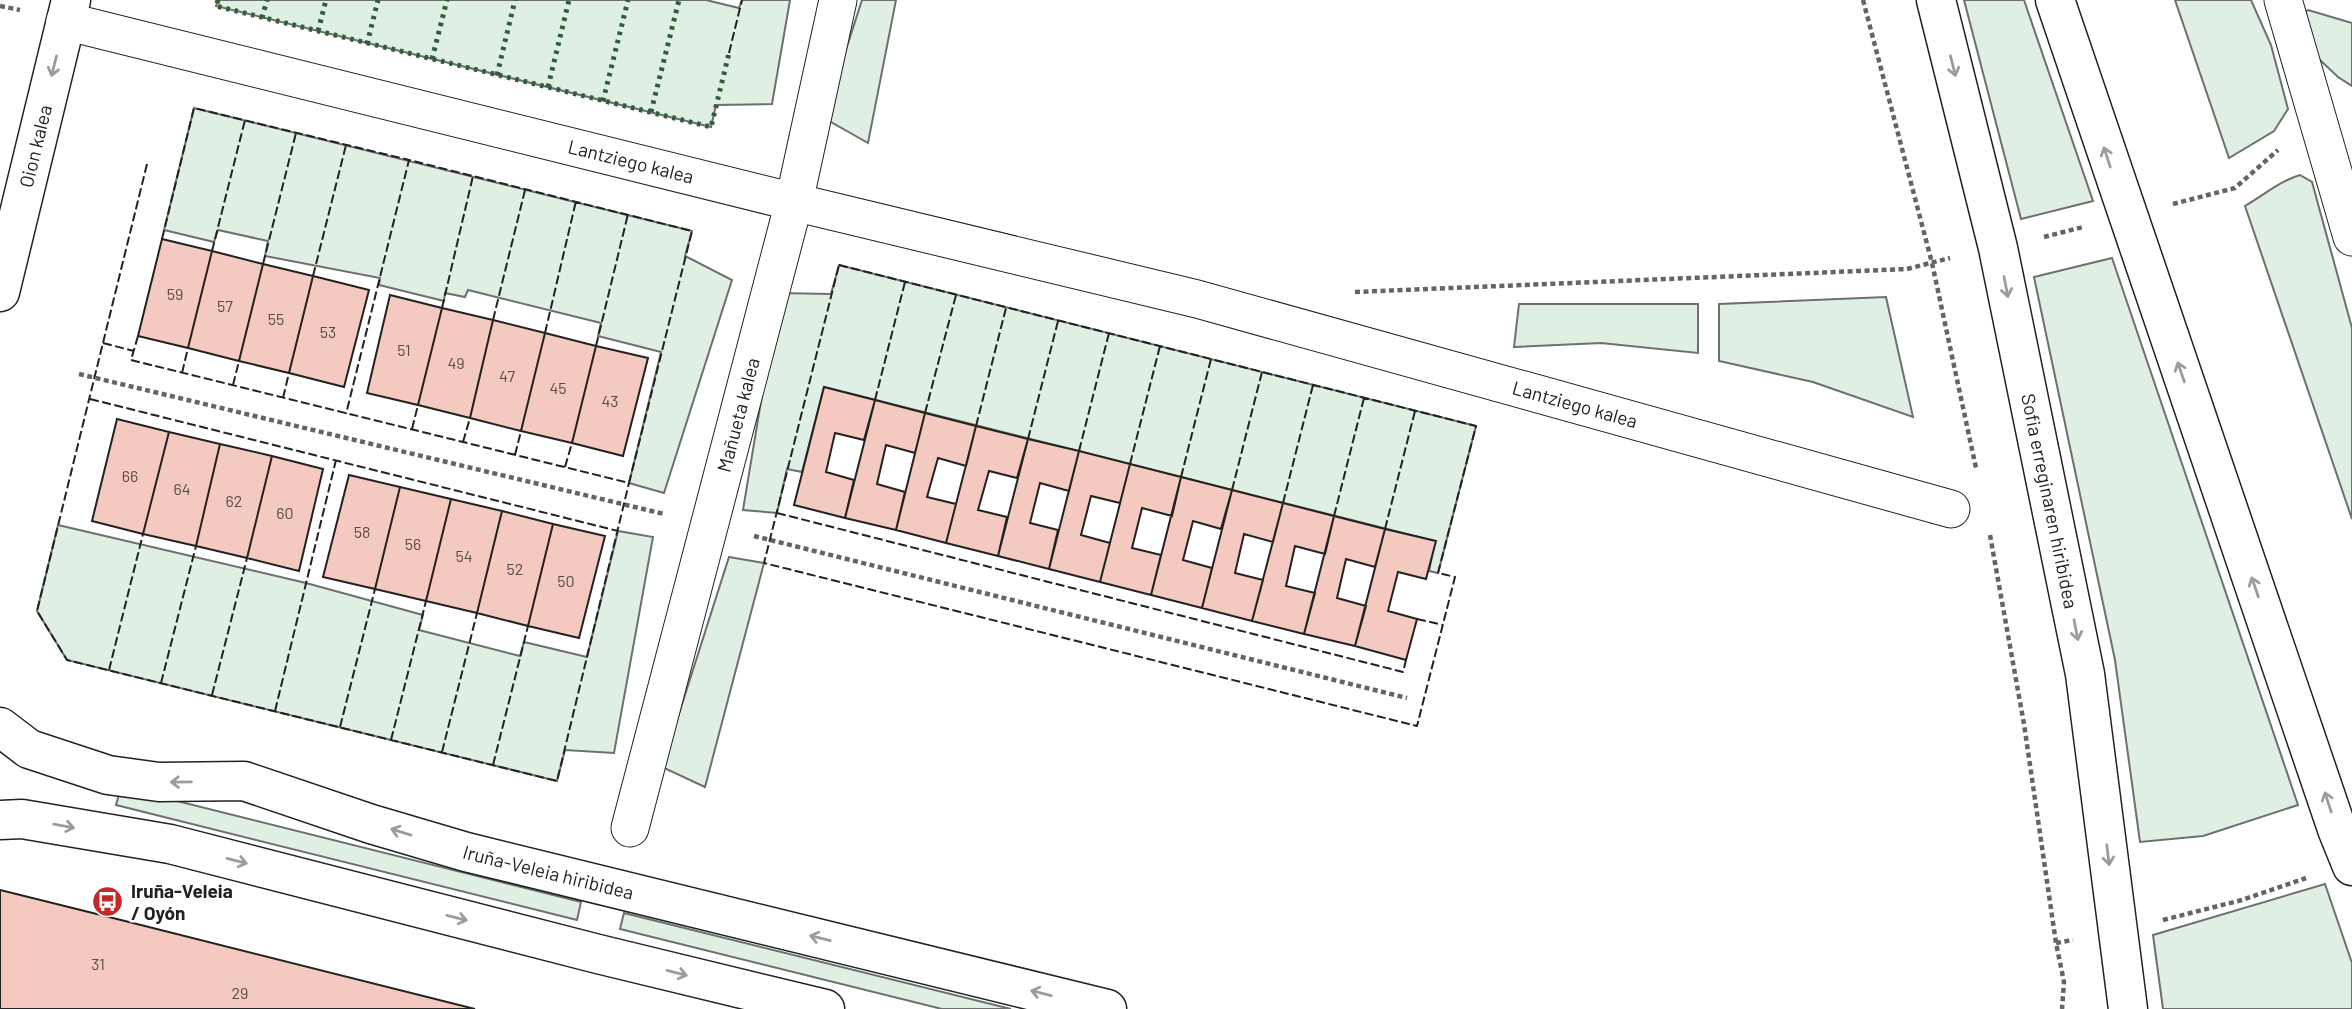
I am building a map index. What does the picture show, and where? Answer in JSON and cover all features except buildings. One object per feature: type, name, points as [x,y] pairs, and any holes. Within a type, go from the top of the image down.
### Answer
[{"type":"street","name":"Mañueta kalea","points":[[630,828],[793,202],[838,0]]},
{"type":"street","name":"Sofia erreginaren hiribidea","points":[[1936,0],[1998,248],[2085,674],[2128,1009]]},
{"type":"street","points":[[2055,0],[2351,864]]},
{"type":"street","points":[[2283,0],[2352,237]]},
{"type":"street","name":"Lantziego kalea","points":[[68,11],[793,202],[1197,299],[1951,509]]},
{"type":"street","name":"Oion kalea","points":[[0,292],[68,11]]},
{"type":"street","name":"Iruña-Veleia hiribidea","points":[[0,727],[29,749],[108,775],[159,782],[244,781],[371,824],[466,852],[1107,1009]]},
{"type":"street","points":[[0,820],[22,819],[170,844],[598,954],[825,1009]]},
{"type":"path","points":[[1350,293],[1907,269],[2220,192]]},
{"type":"path","points":[[2062,1009],[2064,982],[2056,943],[2242,900],[2351,864]]},
{"type":"green space","points":[[218,0],[706,0],[739,8],[742,0],[790,0],[772,104],[716,105],[711,127],[216,6]]},
{"type":"green space","points":[[862,0],[896,0],[868,143],[824,118]]},
{"type":"green space","points":[[1964,0],[2024,0],[2093,201],[2021,219]]},
{"type":"green space","points":[[2175,0],[2251,0],[2271,45],[2288,109],[2274,131],[2229,158]]},
{"type":"green space","points":[[2308,10],[2352,23],[2352,86],[2338,77],[2303,44],[2299,17]]},
{"type":"green space","points":[[194,108],[692,231],[685,256],[732,280],[664,493],[629,483],[661,352],[598,336],[601,323],[468,290],[465,297],[445,293],[444,301],[379,285],[380,278],[265,256],[268,241],[218,230],[214,242],[164,230]]},
{"type":"green space","points":[[2300,175],[2312,182],[2352,328],[2352,519],[2245,206]]},
{"type":"green space","points":[[2112,258],[2298,805],[2203,836],[2140,842],[2115,660],[2034,277]]},
{"type":"green space","points":[[839,265],[1476,426],[1438,573],[1429,571],[1435,541],[824,387],[802,472],[787,469],[777,513],[743,510],[779,293],[831,294]]},
{"type":"green space","points":[[1886,297],[1913,417],[1813,382],[1719,361],[1719,304]]},
{"type":"green space","points":[[1519,304],[1698,304],[1698,353],[1601,343],[1514,347]]},
{"type":"green space","points":[[58,525],[306,583],[423,615],[419,630],[520,656],[524,642],[587,657],[618,531],[653,537],[614,753],[565,750],[557,781],[67,660],[37,611]]},
{"type":"green space","points":[[729,557],[764,563],[705,787],[662,767]]},
{"type":"green space","points":[[121,787],[581,902],[577,920],[116,805]]},
{"type":"green space","points":[[2325,884],[2352,963],[2352,1009],[2163,1009],[2153,935]]},
{"type":"green space","points":[[624,913],[1011,1009],[942,1009],[620,929]]},
{"type":"hedge","points":[[218,0],[216,6],[711,127],[729,53]]},
{"type":"hedge","points":[[262,18],[267,0]]},
{"type":"hedge","points":[[318,31],[326,0]]},
{"type":"hedge","points":[[367,44],[378,0]]},
{"type":"hedge","points":[[432,59],[447,0]]},
{"type":"hedge","points":[[497,75],[515,0]]},
{"type":"hedge","points":[[548,87],[569,0]]},
{"type":"hedge","points":[[603,101],[628,0]]},
{"type":"hedge","points":[[651,112],[679,0]]},
{"type":"fence","points":[[729,53],[742,0]]},
{"type":"fence","points":[[162,239],[194,108],[409,160]]},
{"type":"fence","points":[[212,251],[245,120]]},
{"type":"fence","points":[[263,264],[296,133]]},
{"type":"fence","points":[[313,276],[346,145]]},
{"type":"fence","points":[[138,336],[131,360],[318,406],[380,422],[629,483],[692,231],[409,160],[346,414]]},
{"type":"fence","points":[[147,164],[37,611],[67,660],[557,781],[629,483]]},
{"type":"fence","points":[[442,308],[473,176]]},
{"type":"fence","points":[[493,320],[525,190]]},
{"type":"fence","points":[[545,333],[576,201]]},
{"type":"fence","points":[[596,346],[628,214]]},
{"type":"fence","points":[[839,265],[1476,426],[1438,573],[1455,577],[1417,726],[764,563],[839,265]]},
{"type":"fence","points":[[875,400],[905,282]]},
{"type":"fence","points":[[925,413],[956,295]]},
{"type":"fence","points":[[976,426],[1006,308]]},
{"type":"fence","points":[[1028,439],[1058,321]]},
{"type":"fence","points":[[1079,451],[1109,333]]},
{"type":"fence","points":[[103,343],[134,351]]},
{"type":"fence","points":[[1130,464],[1160,346]]},
{"type":"fence","points":[[182,373],[188,348]]},
{"type":"fence","points":[[1181,477],[1211,359]]},
{"type":"fence","points":[[233,385],[239,361]]},
{"type":"fence","points":[[1232,490],[1262,372]]},
{"type":"fence","points":[[283,398],[289,373]]},
{"type":"fence","points":[[1283,503],[1313,385]]},
{"type":"fence","points":[[1334,516],[1364,398]]},
{"type":"fence","points":[[90,399],[618,531]]},
{"type":"fence","points":[[412,429],[418,405]]},
{"type":"fence","points":[[1385,529],[1415,411]]},
{"type":"fence","points":[[463,442],[470,418]]},
{"type":"fence","points":[[515,455],[521,431]]},
{"type":"fence","points":[[565,467],[572,443]]},
{"type":"fence","points":[[275,711],[336,460]]},
{"type":"fence","points":[[777,513],[1403,672],[1406,660]]},
{"type":"fence","points":[[109,670],[143,534]]},
{"type":"fence","points":[[161,683],[196,546]]},
{"type":"fence","points":[[212,695],[247,558]]},
{"type":"fence","points":[[340,727],[375,589]]},
{"type":"fence","points":[[391,740],[426,601]]},
{"type":"fence","points":[[442,752],[477,613]]},
{"type":"fence","points":[[1417,619],[1443,625]]},
{"type":"fence","points":[[493,765],[528,626]]},
{"type":"place","name":"Iruña-Veleia / Oyón","points":[[108,902]]}]
